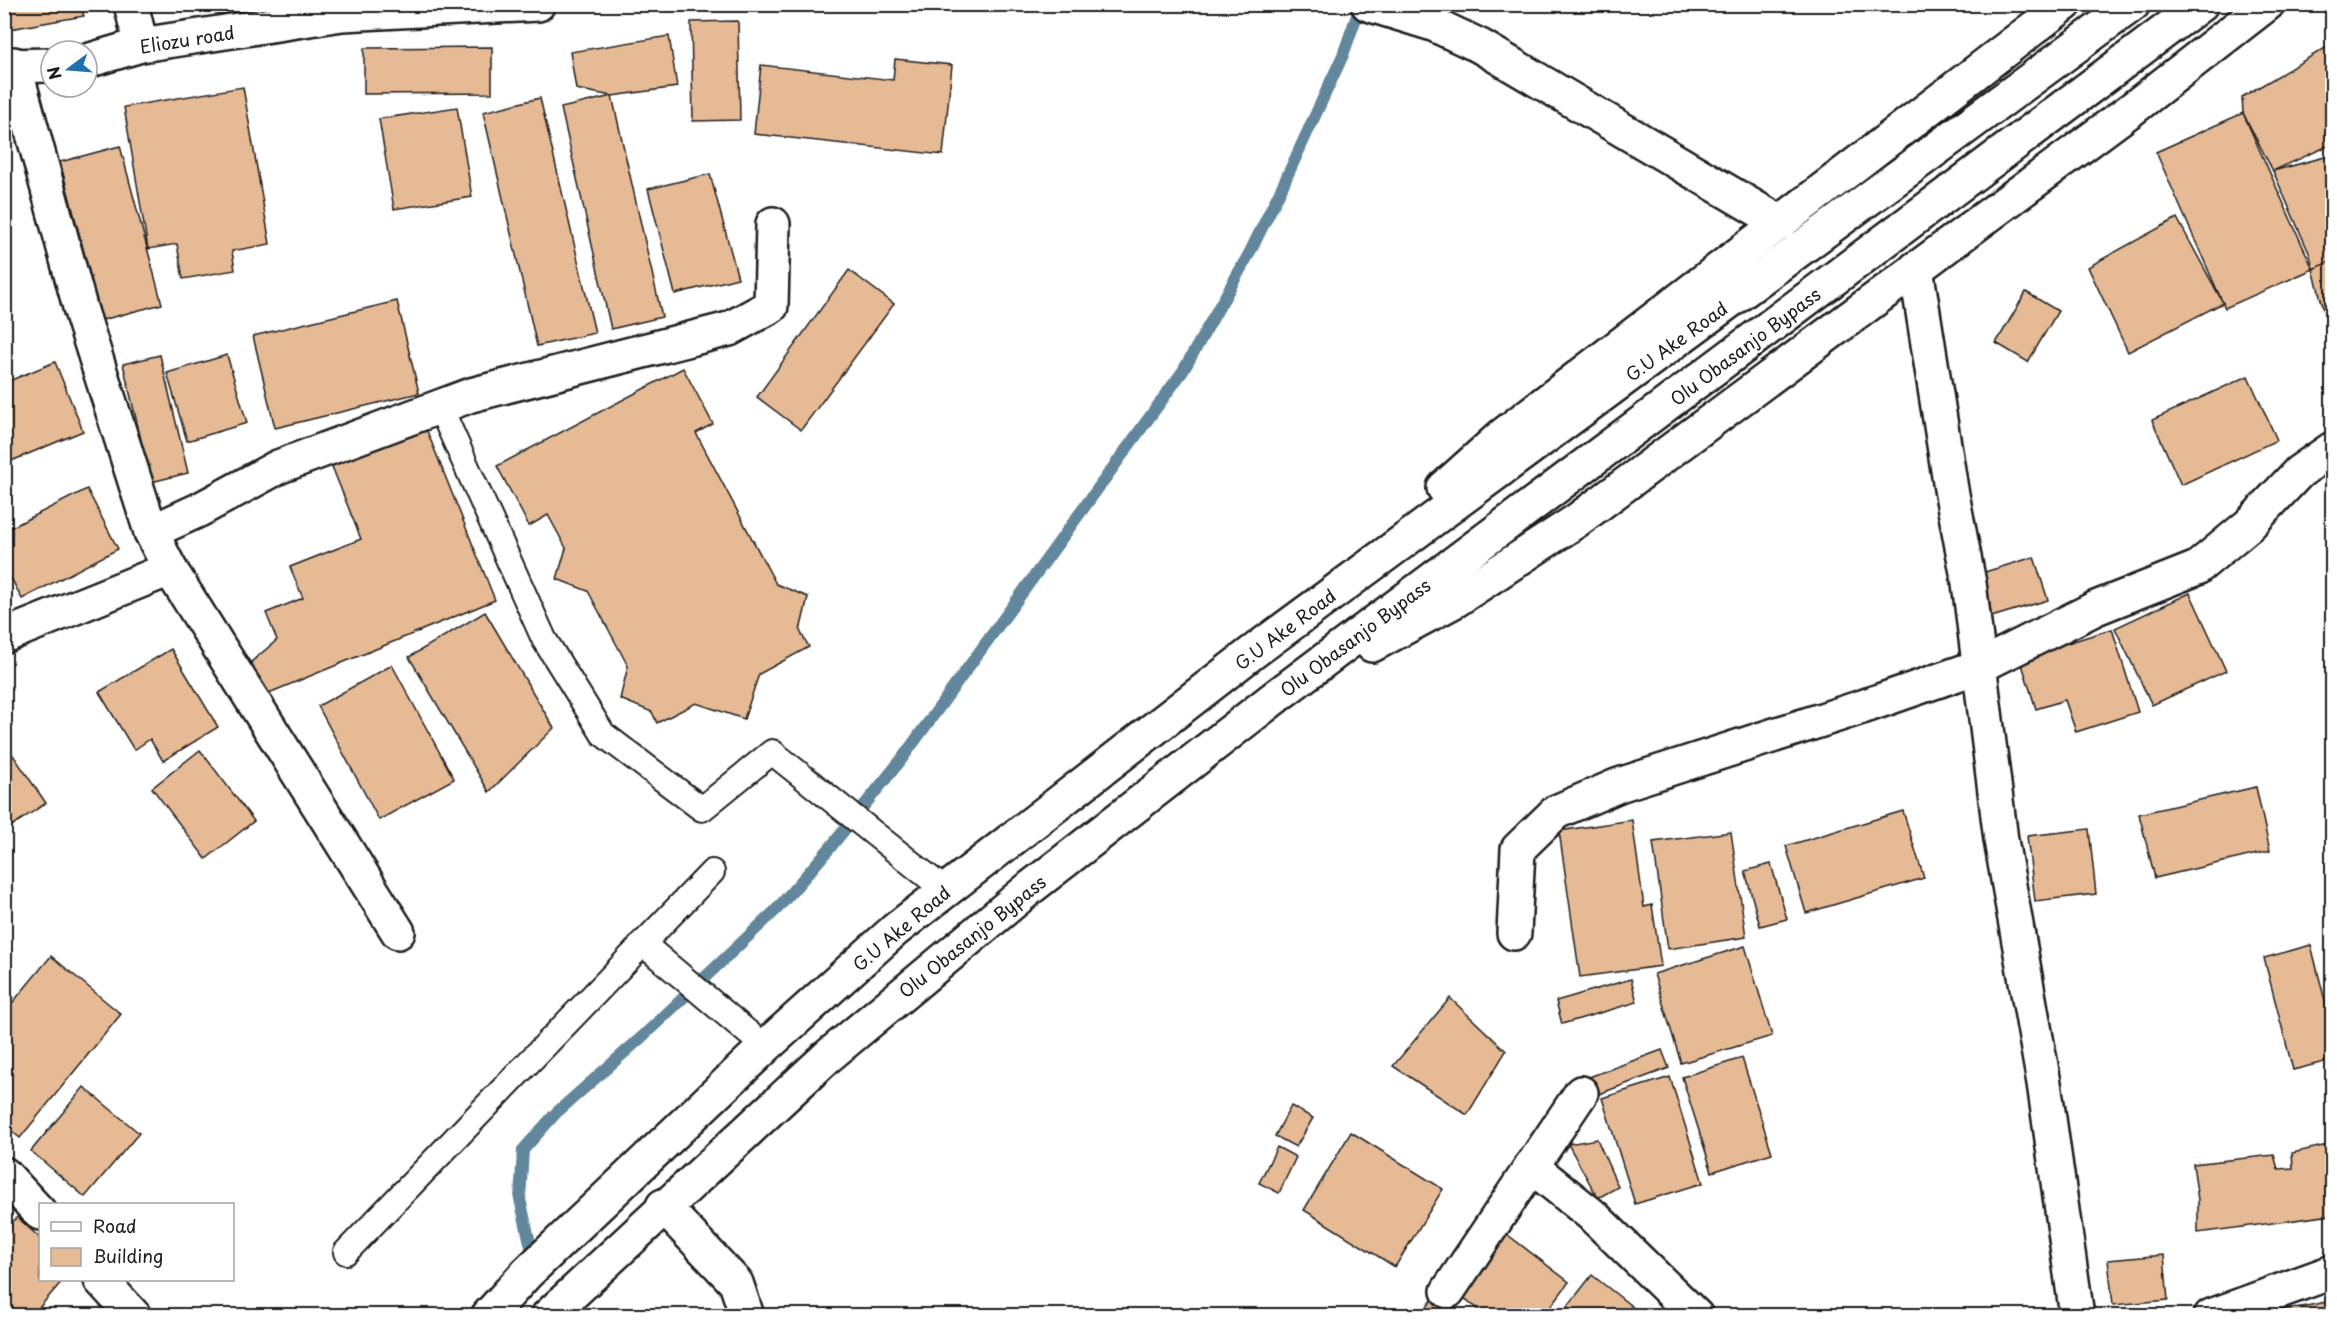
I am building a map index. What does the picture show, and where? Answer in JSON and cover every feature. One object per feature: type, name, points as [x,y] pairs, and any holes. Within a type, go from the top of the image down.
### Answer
[{"type":"main road","points":[[131,4],[141,45]]},
{"type":"main road","name":"Eliozu road","points":[[99,57],[141,45],[342,14],[538,4]]},
{"type":"main road","points":[[1368,4],[1433,24],[1480,46],[1781,223]]},
{"type":"main road","points":[[1253,652],[1503,435],[2065,4]]},
{"type":"main road","name":"G.U Ake Road","points":[[488,1316],[544,1257],[765,1047],[896,930],[1253,652],[2133,4]]},
{"type":"main road","name":"Olu Obasanjo Bypass","points":[[548,1316],[663,1206],[827,1057],[937,963],[1278,695],[2200,4]]},
{"type":"main road","points":[[1278,695],[1456,600],[1576,521],[2267,4]]},
{"type":"main road","points":[[39,65],[9,65],[81,311],[151,532],[170,569],[398,932]]},
{"type":"main road","points":[[151,532],[199,510],[278,467],[471,395],[729,329],[771,306],[773,224]]},
{"type":"main road","points":[[1916,268],[1951,489],[1969,583],[2001,840],[2044,1083],[2077,1316]]},
{"type":"main road","points":[[1514,933],[1518,849],[1556,812],[1619,785],[1862,707],[1980,666],[2096,608],[2198,568],[2250,524],[2300,472],[2332,448]]},
{"type":"main road","points":[[4,636],[170,569]]},
{"type":"main road","points":[[1448,1291],[1581,1093]]},
{"type":"main road","points":[[1530,1166],[1592,1215],[1695,1316]]},
{"type":"main road","points":[[4,1174],[39,1212]]},
{"type":"main road","points":[[663,1206],[736,1283],[747,1316]]},
{"type":"main road","points":[[2211,1316],[2332,1272]]},
{"type":"main road","points":[[102,1281],[134,1316]]},
{"type":"lane","points":[[440,408],[544,639],[603,734],[702,809],[772,752],[946,891]]},
{"type":"lane","points":[[346,1252],[712,872]]},
{"type":"lane","points":[[642,943],[765,1047]]},
{"type":"building","points":[[4,4],[79,4],[84,16],[4,30]]},
{"type":"building","points":[[738,21],[740,120],[693,121],[691,22]]},
{"type":"building","points":[[669,36],[677,87],[612,96],[576,89],[570,52]]},
{"type":"building","points":[[2332,44],[2332,144],[2273,171],[2243,113],[2242,97]]},
{"type":"building","points":[[492,47],[492,93],[364,94],[364,48]]},
{"type":"building","points":[[895,59],[952,65],[943,155],[754,134],[761,65],[893,80]]},
{"type":"building","points":[[243,87],[270,244],[232,251],[235,270],[183,279],[177,244],[148,249],[124,107]]},
{"type":"building","points":[[612,96],[662,317],[611,329],[561,108]]},
{"type":"building","points":[[540,98],[595,333],[537,346],[483,112]]},
{"type":"building","points":[[457,107],[472,197],[394,209],[379,119]]},
{"type":"building","points":[[2243,113],[2313,269],[2225,308],[2156,152]]},
{"type":"building","points":[[120,146],[162,304],[102,320],[60,162]]},
{"type":"building","points":[[2332,155],[2332,261],[2313,269],[2310,255],[2273,171]]},
{"type":"building","points":[[710,174],[738,278],[675,294],[648,189]]},
{"type":"building","points":[[2177,218],[2223,303],[2128,352],[2088,267]]},
{"type":"building","points":[[2332,261],[2332,341],[2313,269]]},
{"type":"building","points":[[849,270],[894,304],[801,430],[757,397]]},
{"type":"building","points":[[2026,292],[2058,311],[2028,362],[1996,343]]},
{"type":"building","points":[[397,301],[419,393],[275,428],[253,336]]},
{"type":"building","points":[[160,355],[188,473],[151,482],[123,364]]},
{"type":"building","points":[[227,355],[247,423],[187,441],[167,373]]},
{"type":"building","points":[[55,362],[83,431],[4,464],[4,383]]},
{"type":"building","points":[[683,368],[713,424],[696,433],[776,584],[808,597],[800,631],[809,647],[759,674],[744,719],[696,703],[657,723],[652,712],[620,699],[628,666],[588,591],[557,579],[566,548],[548,515],[529,526],[497,466]]},
{"type":"building","points":[[2248,376],[2277,440],[2181,485],[2152,420]]},
{"type":"building","points":[[421,416],[495,600],[264,695],[251,662],[277,640],[266,613],[303,598],[290,567],[361,539],[327,454]]},
{"type":"building","points":[[87,489],[118,549],[22,599],[4,564],[4,531]]},
{"type":"building","points":[[2034,557],[2048,600],[1988,618],[1975,575]]},
{"type":"building","points":[[2190,593],[2226,671],[2152,705],[2115,628]]},
{"type":"building","points":[[485,612],[554,728],[489,792],[409,657]]},
{"type":"building","points":[[2112,629],[2138,712],[2076,732],[2065,700],[2036,709],[2020,658]]},
{"type":"building","points":[[171,649],[218,727],[163,761],[150,739],[134,750],[99,692]]},
{"type":"building","points":[[392,665],[454,779],[379,820],[318,706]]},
{"type":"building","points":[[4,742],[46,803],[4,831]]},
{"type":"building","points":[[200,750],[254,821],[206,859],[152,788]]},
{"type":"building","points":[[2256,787],[2270,851],[2155,878],[2139,814]]},
{"type":"building","points":[[1903,811],[1924,878],[1806,913],[1786,846]]},
{"type":"building","points":[[1632,820],[1644,907],[1652,905],[1661,966],[1580,977],[1559,831]]},
{"type":"building","points":[[2089,829],[2096,894],[2035,901],[2027,836]]},
{"type":"building","points":[[1731,832],[1746,937],[1668,949],[1653,842]]},
{"type":"building","points":[[1771,864],[1787,919],[1760,926],[1745,871]]},
{"type":"building","points":[[2311,945],[2332,1029],[2332,1060],[2293,1070],[2264,958]]},
{"type":"building","points":[[1745,946],[1772,1036],[1681,1063],[1654,974]]},
{"type":"building","points":[[51,956],[121,1014],[20,1138],[4,1125],[4,1013]]},
{"type":"building","points":[[1631,979],[1637,1002],[1562,1024],[1556,1001]]},
{"type":"building","points":[[1450,998],[1506,1051],[1467,1115],[1393,1066]]},
{"type":"building","points":[[1662,1050],[1669,1068],[1588,1098],[1581,1080]]},
{"type":"building","points":[[1742,1058],[1772,1153],[1712,1172],[1682,1077]]},
{"type":"building","points":[[1670,1077],[1703,1183],[1635,1204],[1602,1098]]},
{"type":"building","points":[[84,1087],[139,1133],[85,1197],[31,1151]]},
{"type":"building","points":[[1291,1106],[1313,1118],[1296,1147],[1275,1136]]},
{"type":"building","points":[[1351,1132],[1443,1189],[1395,1267],[1304,1210]]},
{"type":"building","points":[[1597,1139],[1618,1187],[1598,1198],[1568,1144]]},
{"type":"building","points":[[2332,1144],[2332,1215],[2198,1233],[2198,1200],[2193,1164],[2274,1155],[2278,1169],[2293,1168],[2292,1153]]},
{"type":"building","points":[[1277,1147],[1296,1157],[1279,1193],[1259,1183]]},
{"type":"building","points":[[17,1217],[39,1237],[39,1281],[62,1281],[32,1316],[4,1316],[4,1232]]},
{"type":"building","points":[[1504,1232],[1569,1282],[1544,1316],[1487,1316],[1458,1293]]},
{"type":"building","points":[[2164,1255],[2168,1300],[2113,1305],[2108,1260]]},
{"type":"building","points":[[1592,1275],[1644,1316],[1560,1316]]},
{"type":"building","points":[[1439,1291],[1454,1302],[1445,1316],[1436,1316],[1426,1308]]},
{"type":"building","points":[[2332,1301],[2332,1316],[2281,1316],[2280,1311]]},
{"type":"waterway","points":[[531,1247],[520,1199],[523,1150],[556,1113],[642,1037],[776,910],[901,760],[1183,371],[1249,254],[1283,185],[1343,55],[1361,4]]}]
